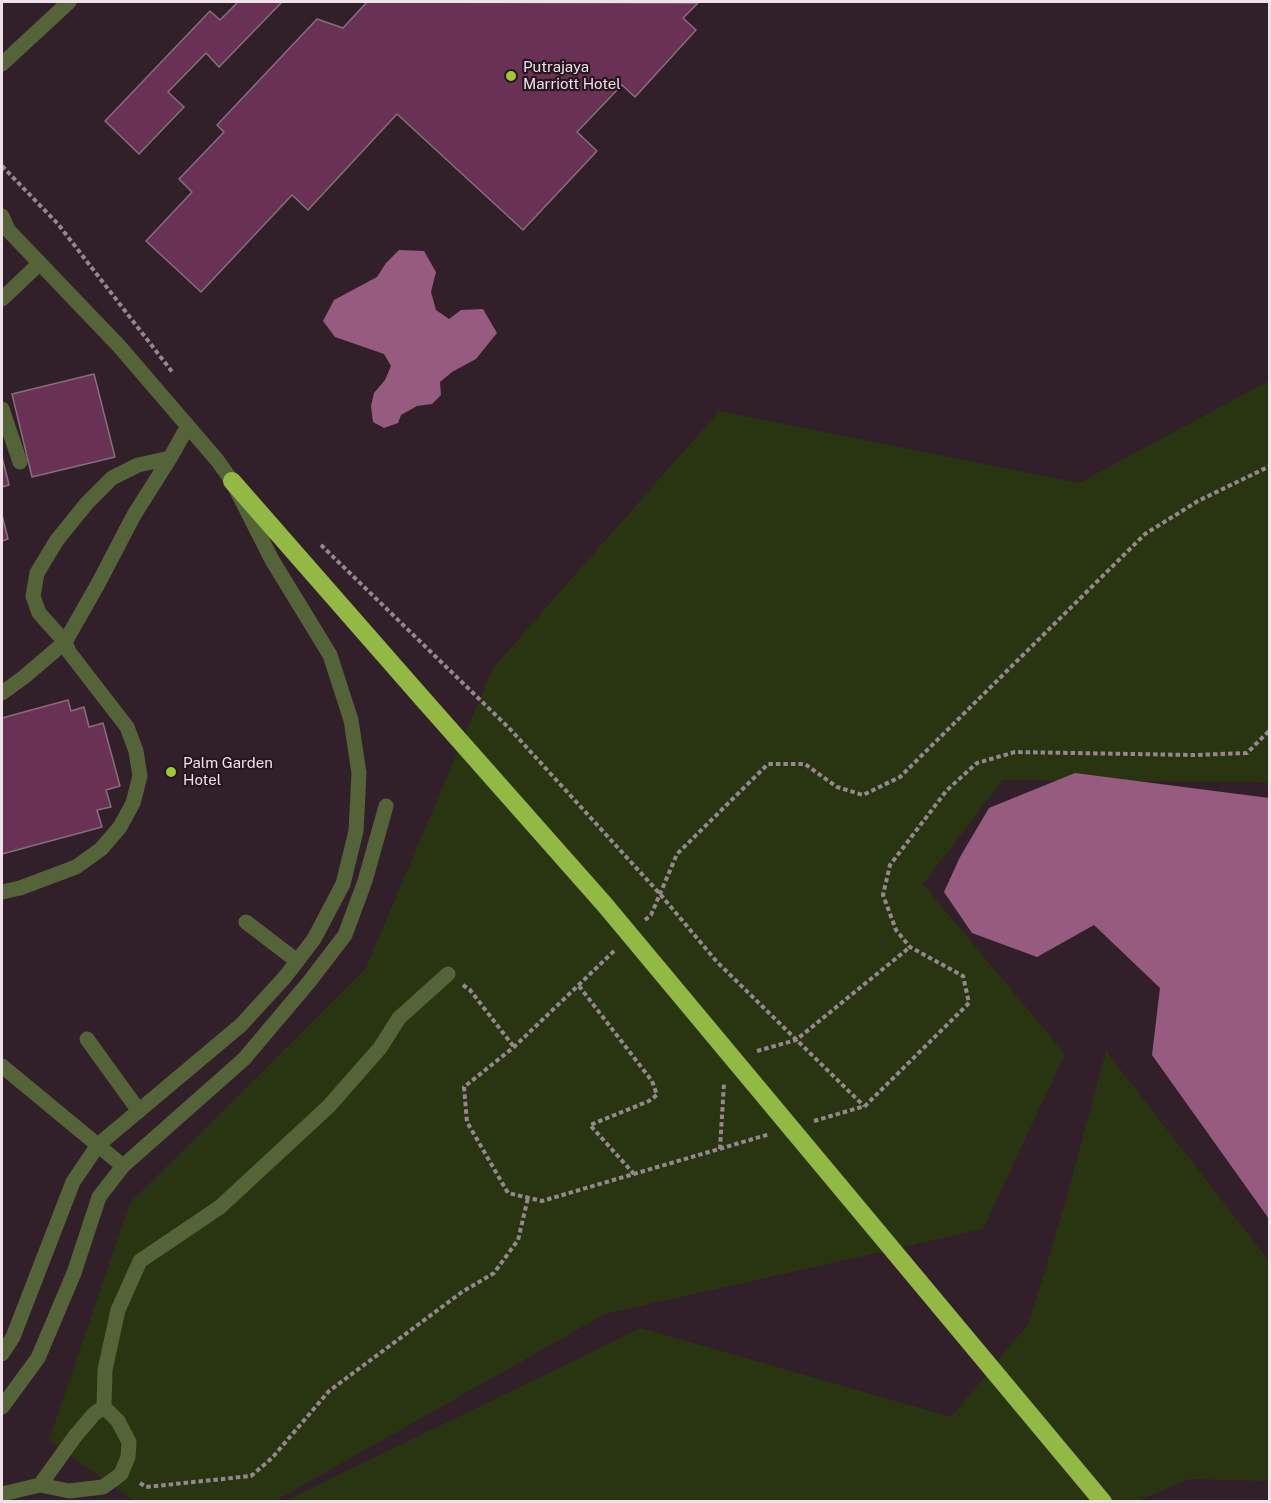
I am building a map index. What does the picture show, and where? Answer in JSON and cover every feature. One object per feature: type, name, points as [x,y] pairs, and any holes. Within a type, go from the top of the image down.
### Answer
[{"type":"highway","points":[[232,481],[605,905],[1103,1502]]},
{"type":"street","points":[[2,64],[69,2]]},
{"type":"street","points":[[2,1354],[13,1337],[74,1182],[98,1145],[241,1025],[285,977],[314,939],[342,884],[357,831],[359,773],[351,720],[330,655],[272,560],[232,481],[217,460],[119,346],[4,225]]},
{"type":"street","points":[[2,299],[40,263]]},
{"type":"street","points":[[2,409],[20,462]]},
{"type":"street","points":[[2,693],[65,642],[134,515],[188,426]]},
{"type":"street","points":[[2,892],[20,888],[76,867],[101,849],[120,827],[133,803],[140,776],[136,750],[127,727],[69,652],[65,642],[39,613],[33,596],[37,573],[57,540],[87,503],[112,478],[138,465],[170,458]]},
{"type":"street","points":[[2,1407],[38,1358],[74,1273],[99,1197],[123,1166],[244,1059],[345,935],[365,881],[386,806]]},
{"type":"street","points":[[246,922],[297,961]]},
{"type":"street","points":[[2,1494],[40,1485],[69,1491],[103,1487],[121,1474],[128,1457],[129,1442],[118,1421],[104,1407],[105,1370],[118,1310],[140,1261],[220,1207],[237,1192],[329,1106],[380,1048],[399,1018],[448,974]]},
{"type":"street","points":[[87,1039],[138,1112]]},
{"type":"street","points":[[2,1065],[123,1166]]},
{"type":"street","points":[[40,1485],[76,1435],[94,1414],[104,1407]]},
{"type":"path","points":[[2,166],[58,224],[180,382]]},
{"type":"path","points":[[643,923],[651,915],[677,854],[768,764],[805,764],[837,787],[863,795],[900,777],[1145,534],[1198,501],[1269,466]]},
{"type":"path","points":[[317,541],[509,728],[660,894],[717,962],[865,1106]]},
{"type":"path","points":[[809,1123],[865,1106],[969,1003],[963,976],[910,946],[896,930],[884,895],[890,865],[947,790],[977,763],[1016,752],[1195,755],[1247,753],[1269,730]]},
{"type":"path","points":[[619,946],[514,1047],[464,1087],[468,1122],[508,1194],[542,1201],[776,1132]]},
{"type":"path","points":[[748,1054],[796,1040],[910,946]]},
{"type":"path","points":[[448,974],[470,990],[514,1047]]},
{"type":"path","points":[[579,986],[652,1081],[657,1095],[649,1101],[590,1125],[634,1174]]},
{"type":"path","points":[[720,1149],[725,1077]]},
{"type":"path","points":[[121,1474],[146,1487],[251,1476],[272,1458],[329,1391],[462,1292],[494,1273],[518,1240],[528,1198]]},
{"type":"green space","points":[[1269,381],[1269,784],[1263,782],[1003,780],[923,884],[1065,1054],[983,1229],[605,1314],[275,1501],[134,1501],[49,1440],[130,1203],[366,968],[493,668],[719,411],[1079,483]]},
{"type":"green space","points":[[1106,1051],[1269,1261],[1269,1481],[1190,1479],[1135,1502],[283,1502],[641,1328],[951,1417],[1029,1323],[1064,1207]]},
{"type":"shaded area","points":[[399,250],[424,251],[436,272],[431,292],[436,310],[449,319],[461,310],[483,309],[497,333],[476,359],[452,372],[440,382],[441,395],[432,404],[417,406],[401,415],[398,423],[384,428],[373,422],[371,406],[374,393],[385,380],[391,366],[384,354],[335,337],[323,321],[334,300],[377,277],[386,263]]},
{"type":"shaded area","points":[[1075,773],[1269,798],[1269,1219],[1152,1055],[1160,988],[1094,925],[1037,957],[972,933],[944,892],[960,857],[989,808]]},
{"type":"building","points":[[238,2],[282,2],[219,67],[206,53],[168,92],[184,107],[139,154],[105,121],[210,11],[220,20]]},
{"type":"building","points":[[367,2],[698,3],[683,18],[696,30],[635,97],[622,85],[577,132],[597,151],[523,230],[397,114],[308,210],[292,195],[201,292],[146,241],[192,192],[179,179],[224,132],[217,125],[317,19],[343,28]]},
{"type":"building","points":[[94,374],[115,457],[32,477],[12,394]]},
{"type":"building","points":[[2,457],[9,485],[2,487]]},
{"type":"building","points":[[2,515],[8,539],[2,541]]},
{"type":"building","points":[[68,700],[71,711],[84,707],[89,727],[103,723],[120,786],[106,790],[111,807],[97,810],[102,827],[2,854],[2,718]]},
{"type":"place","name":"Putrajaya Marriott Hotel","points":[[511,76]]},
{"type":"place","name":"Palm Garden Hotel","points":[[171,772]]}]
